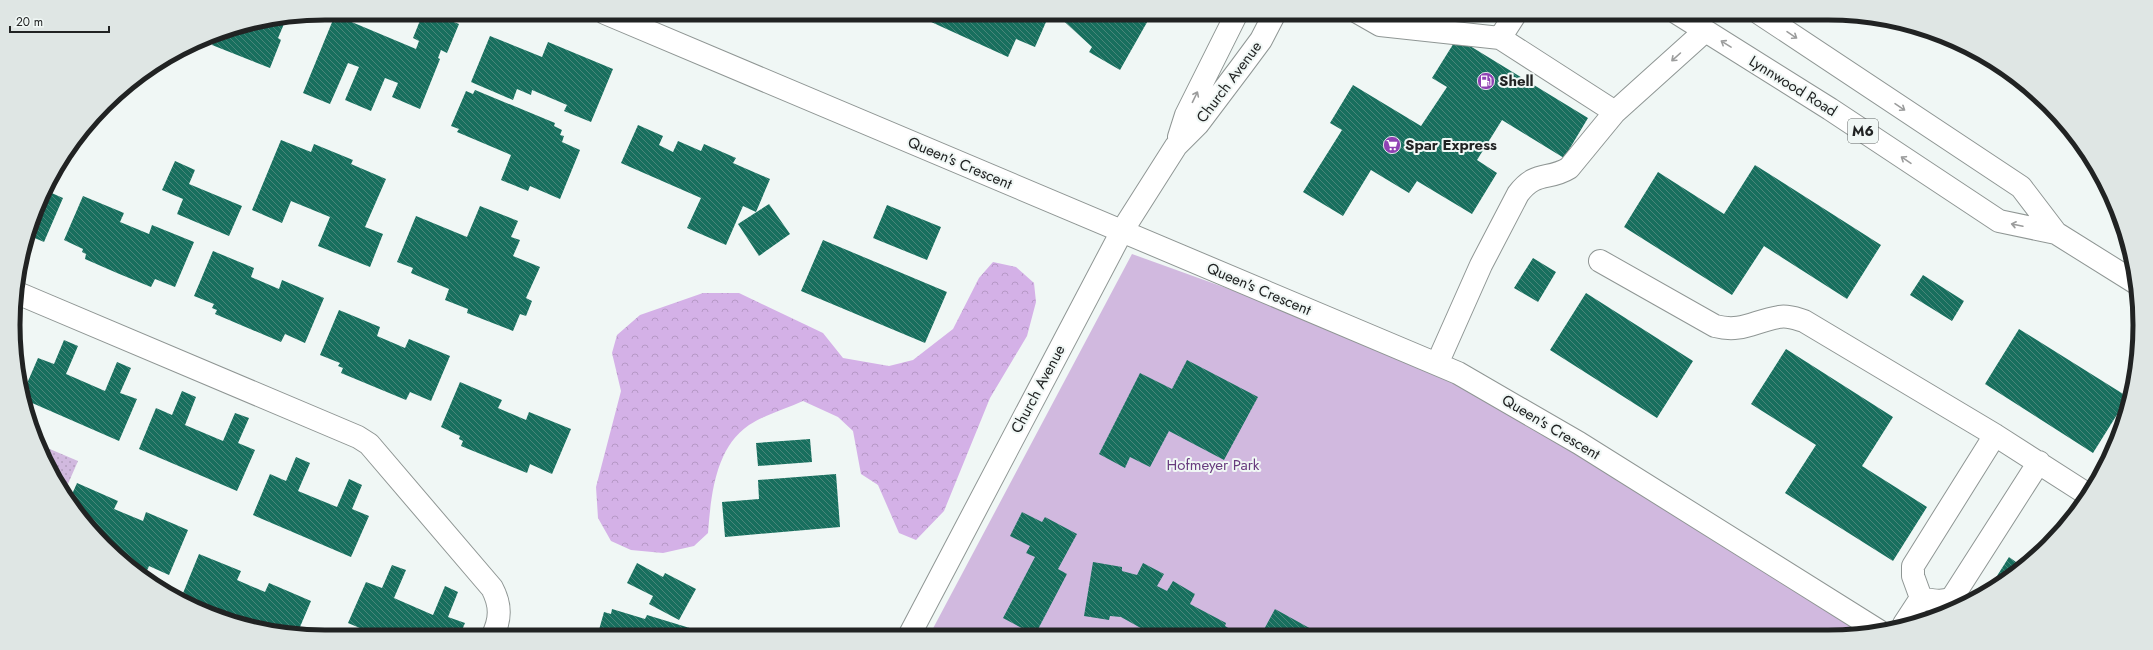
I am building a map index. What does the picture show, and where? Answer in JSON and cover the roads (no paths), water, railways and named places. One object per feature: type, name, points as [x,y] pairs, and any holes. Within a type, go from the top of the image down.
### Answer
[{"type":"street","name":"Queen's Crescent","points":[[622,20],[1437,364],[1479,384],[1579,443],[1872,626]]},
{"type":"street","name":"Church Avenue","points":[[1176,146],[1186,115],[1234,20]]},
{"type":"street","name":"Church Avenue","points":[[912,630],[1122,231],[1176,146],[1198,124],[1245,63],[1271,20]]},
{"type":"street","points":[[1370,20],[1380,26],[1500,38],[1615,112]]},
{"type":"street","points":[[1500,38],[1512,20]]},
{"type":"street","name":"Lynnwood Road","points":[[1688,20],[1830,109],[1999,221],[2056,233]]},
{"type":"street","name":"Lynnwood Road","points":[[1770,20],[2020,187],[2056,233],[2129,279]]},
{"type":"street","points":[[1437,364],[1481,265],[1518,194],[1526,184],[1537,177],[1560,174],[1569,168],[1615,112],[1705,31]]},
{"type":"street","points":[[1600,261],[1715,326],[1729,330],[1745,328],[1780,316],[1804,321],[1995,435],[2083,492]]},
{"type":"street","points":[[22,295],[358,437],[369,444],[492,588],[497,598],[500,612],[494,630]]},
{"type":"street","points":[[1921,598],[1913,576],[1913,566],[1995,435]]},
{"type":"street","points":[[1921,598],[1945,601],[1952,598],[2039,462]]},
{"type":"street","points":[[1907,620],[1921,598]]},
{"type":"place","name":"Shell","points":[[1486,81]]},
{"type":"place","name":"Spar Express","points":[[1392,145]]},
{"type":"park label","name":"Hofmeyer Park","points":[[1213,465]]}]
